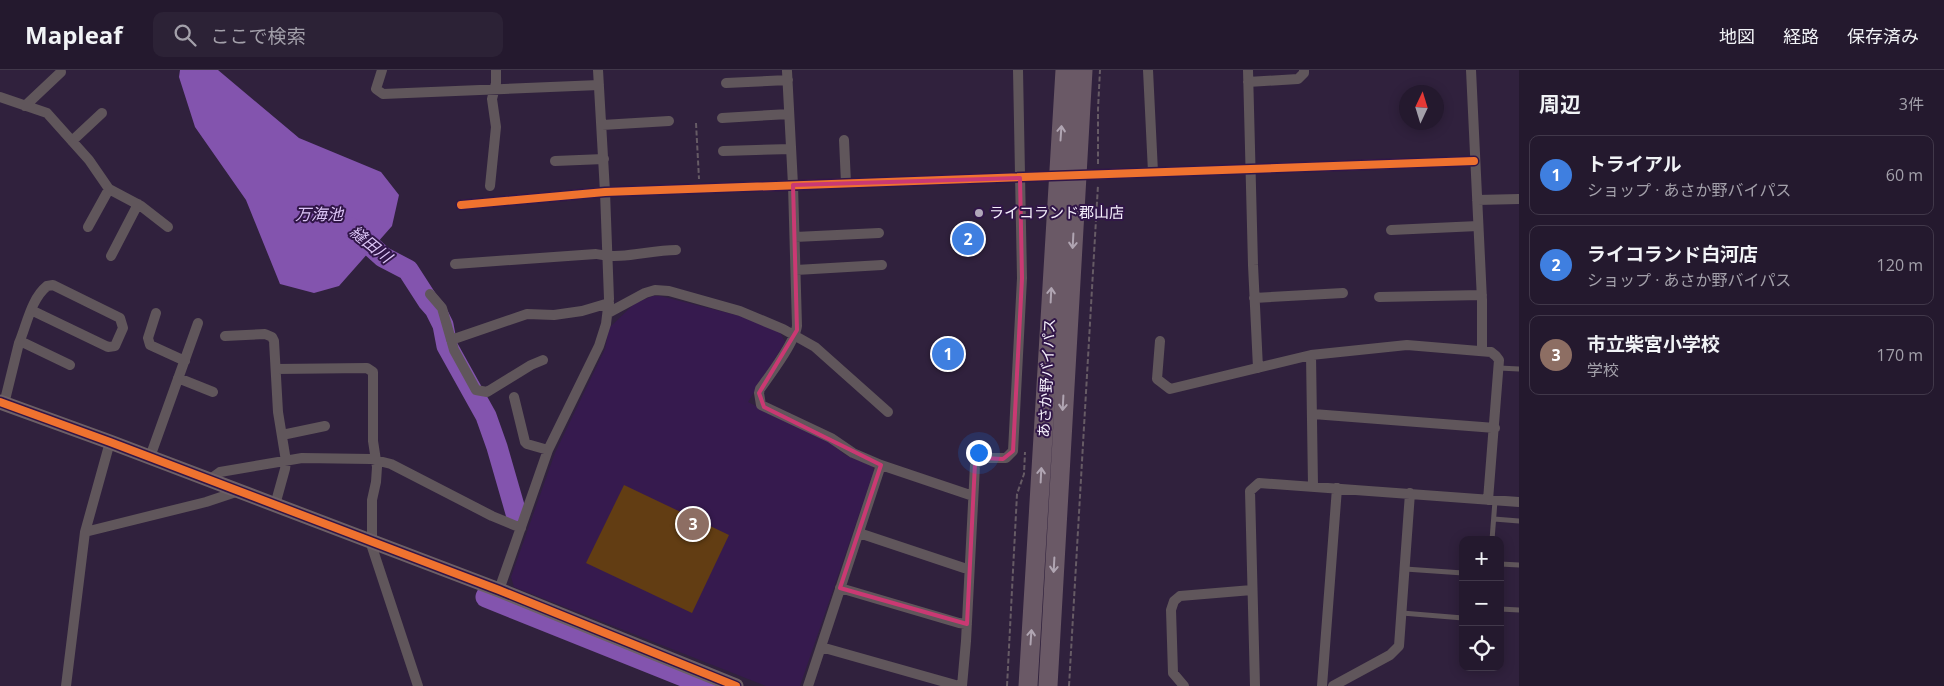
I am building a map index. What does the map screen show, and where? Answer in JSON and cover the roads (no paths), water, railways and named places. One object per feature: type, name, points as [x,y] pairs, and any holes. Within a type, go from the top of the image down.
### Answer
[{"type":"highway","name":"あさか野バイパス","points":[[1028,686],[1065,70]]},
{"type":"highway","name":"あさか野バイパス","points":[[1048,686],[1083,70]]},
{"type":"street","points":[[382,70],[376,89],[383,94],[599,85]]},
{"type":"street","points":[[490,186],[496,126],[492,99],[496,83],[496,70]]},
{"type":"street","points":[[499,590],[548,450],[599,346],[609,308],[604,159],[598,70]]},
{"type":"street","points":[[821,647],[961,686],[967,624],[975,463],[982,458],[1006,458],[1013,451],[1022,278],[1018,70]]},
{"type":"street","points":[[1148,70],[1153,172]]},
{"type":"street","points":[[1248,70],[1254,298],[1258,368]]},
{"type":"street","points":[[1248,82],[1298,80],[1304,73],[1304,70]]},
{"type":"street","points":[[1471,70],[1482,295],[1482,351]]},
{"type":"street","points":[[25,106],[61,72]]},
{"type":"street","points":[[726,83],[788,76],[798,321],[794,335],[760,389],[761,405],[831,438],[853,453],[881,465],[973,496]]},
{"type":"street","points":[[0,97],[47,113],[95,167],[109,189],[138,204],[168,228]]},
{"type":"street","points":[[72,141],[102,113]]},
{"type":"street","points":[[722,118],[789,114]]},
{"type":"street","points":[[602,125],[669,121]]},
{"type":"street","points":[[844,140],[846,183]]},
{"type":"street","points":[[723,151],[791,149]]},
{"type":"street","points":[[555,161],[604,159]]},
{"type":"street","points":[[461,204],[605,192],[1474,161]]},
{"type":"street","points":[[88,227],[109,189]]},
{"type":"street","points":[[1477,200],[1519,199]]},
{"type":"street","points":[[111,256],[138,204]]},
{"type":"street","points":[[1391,230],[1478,226]]},
{"type":"street","points":[[795,237],[879,233]]},
{"type":"street","points":[[455,264],[596,254],[607,256],[676,250]]},
{"type":"street","points":[[796,270],[882,265]]},
{"type":"street","points":[[31,310],[108,347],[114,346],[123,328],[120,318],[53,285],[47,286],[40,292],[31,310],[2,403],[150,457],[371,543],[499,590],[736,686]]},
{"type":"street","points":[[451,340],[527,314],[554,315],[609,308],[645,292],[655,290],[669,291],[740,311],[794,335],[825,354],[888,412]]},
{"type":"street","points":[[1254,298],[1343,293]]},
{"type":"street","points":[[430,294],[442,308],[454,350],[476,390],[487,392],[531,365],[543,360]]},
{"type":"street","points":[[1379,297],[1482,295]]},
{"type":"street","points":[[156,313],[148,338],[150,345],[185,361]]},
{"type":"street","points":[[150,457],[198,323]]},
{"type":"street","points":[[225,336],[269,335],[274,341],[277,397],[286,461],[275,505]]},
{"type":"street","points":[[20,341],[70,365]]},
{"type":"street","points":[[1160,341],[1157,379],[1170,389],[1311,355],[1407,345],[1482,351],[1495,354],[1499,358],[1499,368],[1494,428],[1492,500]]},
{"type":"street","points":[[1311,355],[1313,486]]},
{"type":"street","points":[[276,369],[370,369],[374,376],[373,441],[377,476],[372,500],[371,543],[418,686]]},
{"type":"street","points":[[178,378],[213,392]]},
{"type":"street","points":[[514,397],[525,442],[548,450]]},
{"type":"street","points":[[1313,414],[1494,428]]},
{"type":"street","points":[[282,435],[325,426]]},
{"type":"street","points":[[66,686],[85,532],[110,442]]},
{"type":"street","points":[[209,480],[220,472],[302,458],[376,460],[391,464],[492,516],[521,528]]},
{"type":"street","points":[[808,686],[881,465]]},
{"type":"street","points":[[1255,686],[1250,491],[1259,482],[1519,502]]},
{"type":"street","points":[[1322,686],[1337,488]]},
{"type":"street","points":[[85,532],[206,502],[235,494],[239,491]]},
{"type":"street","points":[[1333,686],[1390,655],[1397,649],[1400,643],[1410,494]]},
{"type":"street","points":[[859,533],[964,568],[970,568]]},
{"type":"street","points":[[840,588],[959,624],[967,624]]},
{"type":"street","points":[[1184,686],[1173,673],[1170,610],[1174,601],[1180,596],[1252,590]]},
{"type":"lane","points":[[1499,368],[1519,369]]},
{"type":"lane","points":[[1492,500],[1494,519],[1492,536]]},
{"type":"lane","points":[[1494,519],[1519,521]]},
{"type":"lane","points":[[1504,564],[1519,565]]},
{"type":"lane","points":[[1405,569],[1459,573]]},
{"type":"lane","points":[[1504,609],[1519,610]]},
{"type":"lane","points":[[1402,613],[1459,618]]},
{"type":"water","name":"万海池","points":[[180,70],[218,70],[299,138],[381,172],[399,195],[392,226],[339,286],[314,293],[280,284],[246,200],[195,127],[179,77]]},
{"type":"waterway","name":"縫田川","points":[[351,228],[383,257],[408,270],[435,309],[443,325],[447,346],[486,416],[516,513]]},
{"type":"waterway","name":"縫田川","points":[[486,597],[708,686]]},
{"type":"place","name":"ライコランド郡山店","points":[[979,213]]},
{"type":"place","name":"ライコランド白河店","points":[[968,239]]},
{"type":"place","name":"トライアル","points":[[948,354]]},
{"type":"place","name":"市立柴宮小学校","points":[[693,524]]}]
